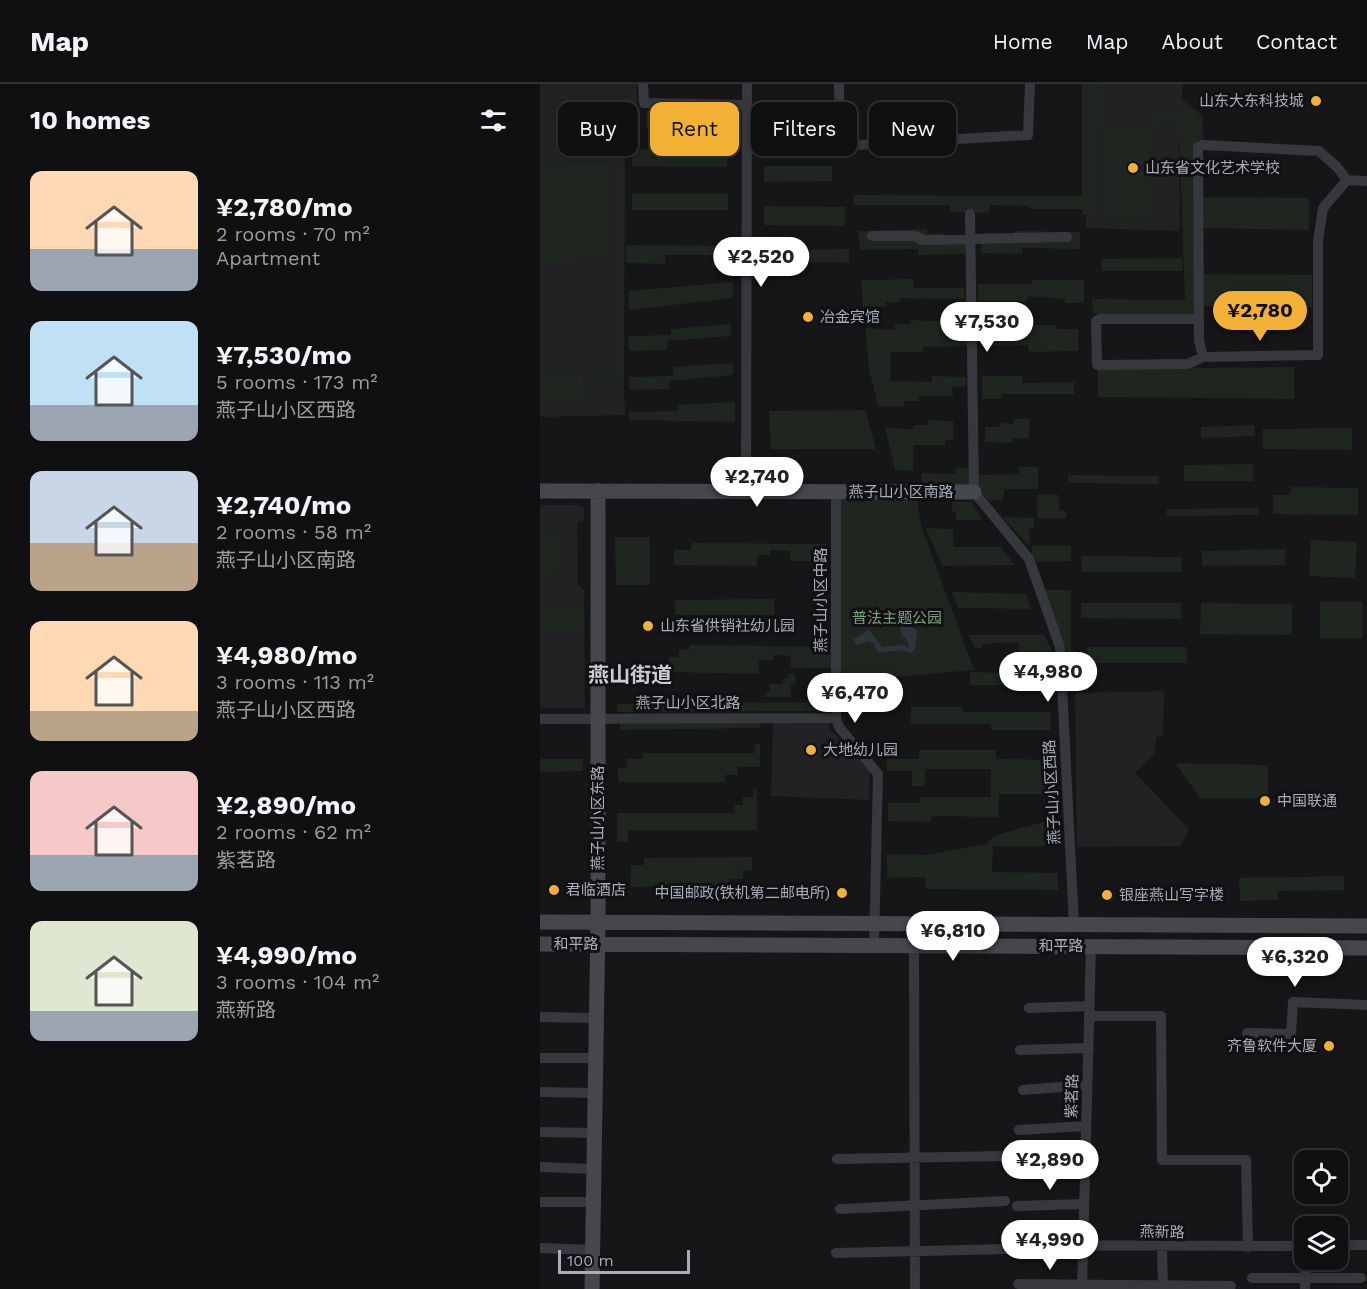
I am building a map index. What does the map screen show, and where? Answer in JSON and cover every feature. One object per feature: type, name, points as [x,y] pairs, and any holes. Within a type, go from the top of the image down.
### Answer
[{"type":"main road","name":"燕子山小区南路","points":[[540,491],[974,492]]},
{"type":"main road","name":"燕子山小区东路","points":[[592,1289],[598,922],[598,491]]},
{"type":"main road","name":"和平路","points":[[540,922],[1367,926]]},
{"type":"main road","name":"和平路","points":[[540,944],[1367,948]]},
{"type":"street","points":[[644,84],[644,103],[747,105]]},
{"type":"street","points":[[746,492],[747,84]]},
{"type":"street","points":[[839,84],[840,146],[1028,135],[1030,84]]},
{"type":"street","points":[[1203,357],[1200,352],[1199,319],[1198,147],[1203,145],[1319,151],[1337,167],[1347,180],[1367,181]]},
{"type":"street","points":[[1199,319],[1100,319],[1096,321],[1097,365],[1188,364],[1203,357],[1318,355],[1318,241],[1323,208],[1347,180]]},
{"type":"street","points":[[970,214],[974,492]]},
{"type":"street","points":[[872,237],[971,240],[1067,237]]},
{"type":"street","name":"燕子山小区中路","points":[[836,492],[836,718]]},
{"type":"street","name":"燕子山小区西路","points":[[974,492],[1029,559],[1060,647],[1074,925]]},
{"type":"street","points":[[836,718],[839,727],[878,774],[874,945]]},
{"type":"street","name":"燕子山小区北路","points":[[540,719],[836,718]]},
{"type":"street","points":[[914,946],[915,1289]]},
{"type":"street","name":"紫茗路","points":[[1082,1287],[1081,1246],[1091,946]]},
{"type":"street","points":[[1247,1033],[1291,1034],[1293,1002],[1367,1005]]},
{"type":"street","points":[[1029,1008],[1161,1016],[1162,1160],[1246,1160],[1248,1247]]},
{"type":"street","points":[[540,1017],[596,1018]]},
{"type":"street","points":[[1020,1050],[1089,1048]]},
{"type":"street","points":[[540,1058],[595,1058]]},
{"type":"street","points":[[1023,1090],[1087,1085]]},
{"type":"street","points":[[540,1092],[595,1093]]},
{"type":"street","points":[[1019,1130],[1086,1126]]},
{"type":"street","points":[[540,1132],[594,1133]]},
{"type":"street","points":[[837,1160],[1004,1156]]},
{"type":"street","points":[[540,1167],[594,1169]]},
{"type":"street","points":[[1017,1170],[1084,1168]]},
{"type":"street","points":[[840,1209],[1005,1201]]},
{"type":"street","points":[[540,1202],[593,1203]]},
{"type":"street","points":[[1017,1206],[1083,1204]]},
{"type":"street","points":[[1348,1245],[1367,1245]]},
{"type":"street","points":[[1162,1246],[1162,1287]]},
{"type":"street","name":"燕新路","points":[[836,1253],[1013,1247],[1294,1246]]},
{"type":"street","points":[[540,1248],[593,1250]]},
{"type":"street","points":[[1252,1278],[1306,1284],[1360,1278]]},
{"type":"street","points":[[1018,1284],[1082,1287],[1231,1286]]},
{"type":"shaded area","points":[[540,84],[636,84],[637,102],[558,102],[558,156],[623,156],[621,303],[625,415],[540,417]]},
{"type":"shaded area","name":"山东省文化艺术学校","points":[[1085,84],[1183,84],[1182,100],[1202,115],[1204,140],[1179,142],[1180,231],[1086,228]]},
{"type":"shaded area","points":[[540,505],[579,505],[584,509],[584,520],[577,523],[578,585],[584,590],[585,708],[540,708]]},
{"type":"shaded area","points":[[908,622],[917,631],[915,650],[910,653],[902,650],[878,653],[874,644],[868,641],[856,645],[854,639],[869,630],[882,647],[904,645],[910,649],[906,638],[901,634],[900,625]]},
{"type":"shaded area","points":[[1164,691],[1163,737],[1156,737],[1155,753],[1135,773],[1189,829],[1180,846],[1077,847],[1075,693]]},
{"type":"shaded area","name":"大地幼儿园","points":[[773,723],[829,724],[830,729],[870,771],[869,800],[771,796]]},
{"type":"green space","points":[[1082,84],[1110,84],[1099,88],[1097,215],[1083,215],[1082,209],[1030,209],[1029,206],[990,205],[989,213],[950,212],[950,205],[854,205],[854,195],[1082,196]]},
{"type":"green space","points":[[1189,107],[1199,116],[1200,136],[1194,148],[1197,315],[1093,314],[1092,299],[1185,300],[1179,125],[1156,124],[1155,114],[1185,114]]},
{"type":"green space","points":[[646,111],[650,111],[650,128],[646,128]]},
{"type":"green space","points":[[1106,124],[1152,124],[1153,220],[1108,221]]},
{"type":"green space","points":[[638,149],[650,149],[650,156],[727,156],[727,167],[632,166],[632,156],[638,156]]},
{"type":"green space","points":[[619,156],[625,156],[624,379],[589,379],[589,373],[618,372]]},
{"type":"green space","points":[[540,165],[606,165],[606,261],[540,263]]},
{"type":"green space","points":[[764,166],[832,166],[832,181],[764,182]]},
{"type":"green space","points":[[632,194],[728,194],[728,210],[632,210]]},
{"type":"green space","points":[[1200,197],[1309,198],[1309,230],[1200,228]]},
{"type":"green space","points":[[764,206],[845,207],[845,226],[764,225]]},
{"type":"green space","points":[[927,229],[927,234],[944,233],[944,237],[966,238],[965,254],[919,255],[918,249],[860,250],[858,231]]},
{"type":"green space","points":[[1014,231],[1080,232],[1080,249],[1022,248],[1022,254],[981,253],[981,238],[1014,235]]},
{"type":"green space","points":[[626,245],[727,246],[727,255],[665,255],[665,264],[626,263]]},
{"type":"green space","points":[[849,249],[849,262],[761,263],[761,250]]},
{"type":"green space","points":[[1182,258],[1183,271],[1102,271],[1101,259]]},
{"type":"green space","points":[[1203,274],[1312,275],[1312,307],[1202,306]]},
{"type":"green space","points":[[913,279],[914,288],[964,288],[965,299],[900,298],[900,302],[886,302],[886,307],[863,306],[861,280]]},
{"type":"green space","points":[[1032,280],[1084,280],[1084,303],[1065,303],[1065,299],[1028,296],[1027,301],[978,301],[978,284],[1032,284]]},
{"type":"green space","points":[[733,282],[733,298],[629,310],[629,291]]},
{"type":"green space","points":[[911,320],[967,323],[968,346],[923,347],[923,352],[891,352],[890,381],[932,382],[932,376],[966,377],[966,386],[952,387],[953,396],[919,396],[919,401],[904,401],[904,406],[878,406],[869,369],[865,328],[895,330],[895,324],[911,324]]},
{"type":"green space","points":[[731,324],[731,336],[668,341],[667,350],[629,351],[628,336],[671,335],[671,329]]},
{"type":"green space","points":[[981,325],[1056,325],[1057,329],[1078,329],[1078,351],[1029,352],[1028,345],[982,346]]},
{"type":"green space","points":[[733,363],[733,375],[669,381],[669,389],[630,390],[629,377],[673,376],[673,367]]},
{"type":"green space","points":[[1294,367],[1294,399],[1098,397],[1098,369]]},
{"type":"green space","points":[[582,372],[583,398],[540,399],[540,373]]},
{"type":"green space","points":[[982,376],[1022,376],[1022,383],[1074,382],[1074,394],[1002,394],[1001,399],[982,399]]},
{"type":"green space","points":[[735,402],[735,422],[629,420],[629,412],[677,411],[677,405]]},
{"type":"green space","points":[[865,410],[876,449],[771,449],[769,411]]},
{"type":"green space","points":[[1014,419],[1030,419],[1029,438],[1013,438],[1012,443],[985,442],[985,427],[1000,427],[1000,423],[1014,424]]},
{"type":"green space","points":[[928,420],[953,421],[953,440],[945,440],[945,445],[913,445],[913,471],[895,470],[885,428],[913,429],[914,425],[927,425]]},
{"type":"green space","points":[[1254,425],[1255,436],[1201,438],[1201,427]]},
{"type":"green space","points":[[1352,428],[1352,450],[1263,449],[1263,429]]},
{"type":"green space","points":[[1253,464],[1253,481],[1184,481],[1184,465]]},
{"type":"green space","points":[[956,467],[971,468],[971,490],[922,489],[922,473],[955,474]]},
{"type":"green space","points":[[1019,467],[1038,467],[1038,489],[1004,489],[1003,500],[990,501],[978,489],[979,475],[1019,474]]},
{"type":"green space","points":[[1068,475],[1159,476],[1159,484],[1068,483]]},
{"type":"green space","points":[[1291,487],[1358,488],[1358,515],[1273,514],[1273,495],[1290,495]]},
{"type":"green space","points":[[1037,494],[1059,495],[1059,510],[1066,511],[1066,518],[1037,518]]},
{"type":"green space","name":"普法主题公园","points":[[840,498],[917,498],[921,525],[974,670],[868,679],[841,677]]},
{"type":"green space","points":[[952,502],[971,502],[982,520],[956,520],[956,512],[952,511]]},
{"type":"green space","points":[[1259,508],[1259,515],[1167,516],[1167,509]]},
{"type":"green space","points":[[1002,517],[1034,518],[1034,529],[1029,529],[1030,547]]},
{"type":"green space","points":[[540,527],[557,537],[562,553],[561,561],[556,569],[550,575],[540,579]]},
{"type":"green space","points":[[925,528],[953,529],[953,547],[1001,547],[1015,565],[943,566]]},
{"type":"green space","points":[[615,537],[650,537],[650,585],[616,585]]},
{"type":"green space","points":[[1311,540],[1357,542],[1355,578],[1309,576]]},
{"type":"green space","points":[[692,543],[826,544],[826,561],[790,561],[790,551],[770,550],[770,555],[757,555],[757,566],[674,565],[674,550],[691,550]]},
{"type":"green space","points":[[1032,546],[1071,546],[1071,561],[1032,562]]},
{"type":"green space","points":[[1285,549],[1285,565],[1202,566],[1202,551]]},
{"type":"green space","points":[[1081,556],[1181,557],[1182,572],[1082,572]]},
{"type":"green space","points":[[1044,590],[1071,590],[1071,661]]},
{"type":"green space","points":[[952,592],[1026,594],[1031,609],[958,608]]},
{"type":"green space","points":[[774,599],[774,615],[675,615],[675,600]]},
{"type":"green space","points":[[1320,602],[1362,602],[1362,638],[1320,638]]},
{"type":"green space","points":[[1081,603],[1181,603],[1181,619],[1081,618]]},
{"type":"green space","points":[[1201,603],[1292,604],[1292,635],[1200,634]]},
{"type":"green space","points":[[540,605],[583,605],[583,632],[540,632]]},
{"type":"green space","points":[[968,635],[1044,635],[1052,651],[1019,652],[1018,642],[982,644],[982,649],[975,648]]},
{"type":"green space","points":[[690,645],[832,647],[831,668],[791,668],[791,656],[774,655],[773,660],[759,660],[759,674],[669,672],[669,657],[678,657],[679,650],[689,650]]},
{"type":"green space","points":[[1087,647],[1187,647],[1187,663],[1087,663]]},
{"type":"green space","points":[[970,672],[1007,673],[1008,677],[1051,677],[1051,685],[970,685]]},
{"type":"green space","points":[[789,673],[795,673],[796,683],[791,684],[791,697],[765,697],[765,693],[770,692],[769,684],[783,684],[783,679],[788,678]]},
{"type":"green space","points":[[825,702],[825,711],[617,712],[617,704]]},
{"type":"green space","points":[[911,707],[962,707],[963,712],[1051,712],[1050,730],[991,730],[991,724],[911,724]]},
{"type":"green space","points":[[760,720],[760,728],[620,730],[620,721]]},
{"type":"green space","points":[[755,744],[760,744],[760,767],[738,767],[738,775],[725,775],[725,782],[618,782],[618,768],[627,768],[627,759],[643,759],[643,753],[755,753]]},
{"type":"green space","points":[[919,750],[996,750],[996,759],[1055,760],[1054,794],[999,794],[998,817],[932,816],[931,822],[888,821],[888,803],[920,803],[920,797],[991,797],[991,769],[925,769],[925,786],[912,786],[912,771],[887,771],[887,759],[919,759]]},
{"type":"green space","points":[[540,759],[583,759],[583,771],[540,772]]},
{"type":"green space","points":[[1175,763],[1268,765],[1268,798],[1200,798]]},
{"type":"green space","points":[[753,789],[757,789],[757,830],[628,830],[628,842],[617,842],[617,813],[734,813],[735,805],[743,805],[743,797],[753,797]]},
{"type":"green space","points":[[1055,819],[1054,846],[993,846],[992,872],[1058,873],[1058,890],[926,889],[925,877],[887,878],[887,854],[927,855],[985,844],[996,835]]},
{"type":"green space","points":[[752,857],[752,870],[743,870],[743,879],[730,879],[729,886],[631,887],[631,865],[644,865],[644,858]]},
{"type":"green space","points":[[1344,876],[1344,890],[1278,891],[1278,900],[1240,901],[1239,878]]},
{"type":"place","name":"山东大东科技城","points":[[1316,101]]},
{"type":"place","name":"山东省文化艺术学校","points":[[1133,168]]},
{"type":"place","name":"冶金宾馆","points":[[808,317]]},
{"type":"place","name":"山东省供销社幼儿园","points":[[648,626]]},
{"type":"place","name":"大地幼儿园","points":[[811,750]]},
{"type":"place","name":"中国联通","points":[[1265,801]]},
{"type":"place","name":"君临酒店","points":[[554,890]]},
{"type":"place","name":"中国邮政(铁机第二邮电所)","points":[[842,893]]},
{"type":"place","name":"银座燕山写字楼","points":[[1107,895]]},
{"type":"place","name":"齐鲁软件大厦","points":[[1329,1046]]},
{"type":"district","name":"燕山街道","points":[[630,674]]}]
